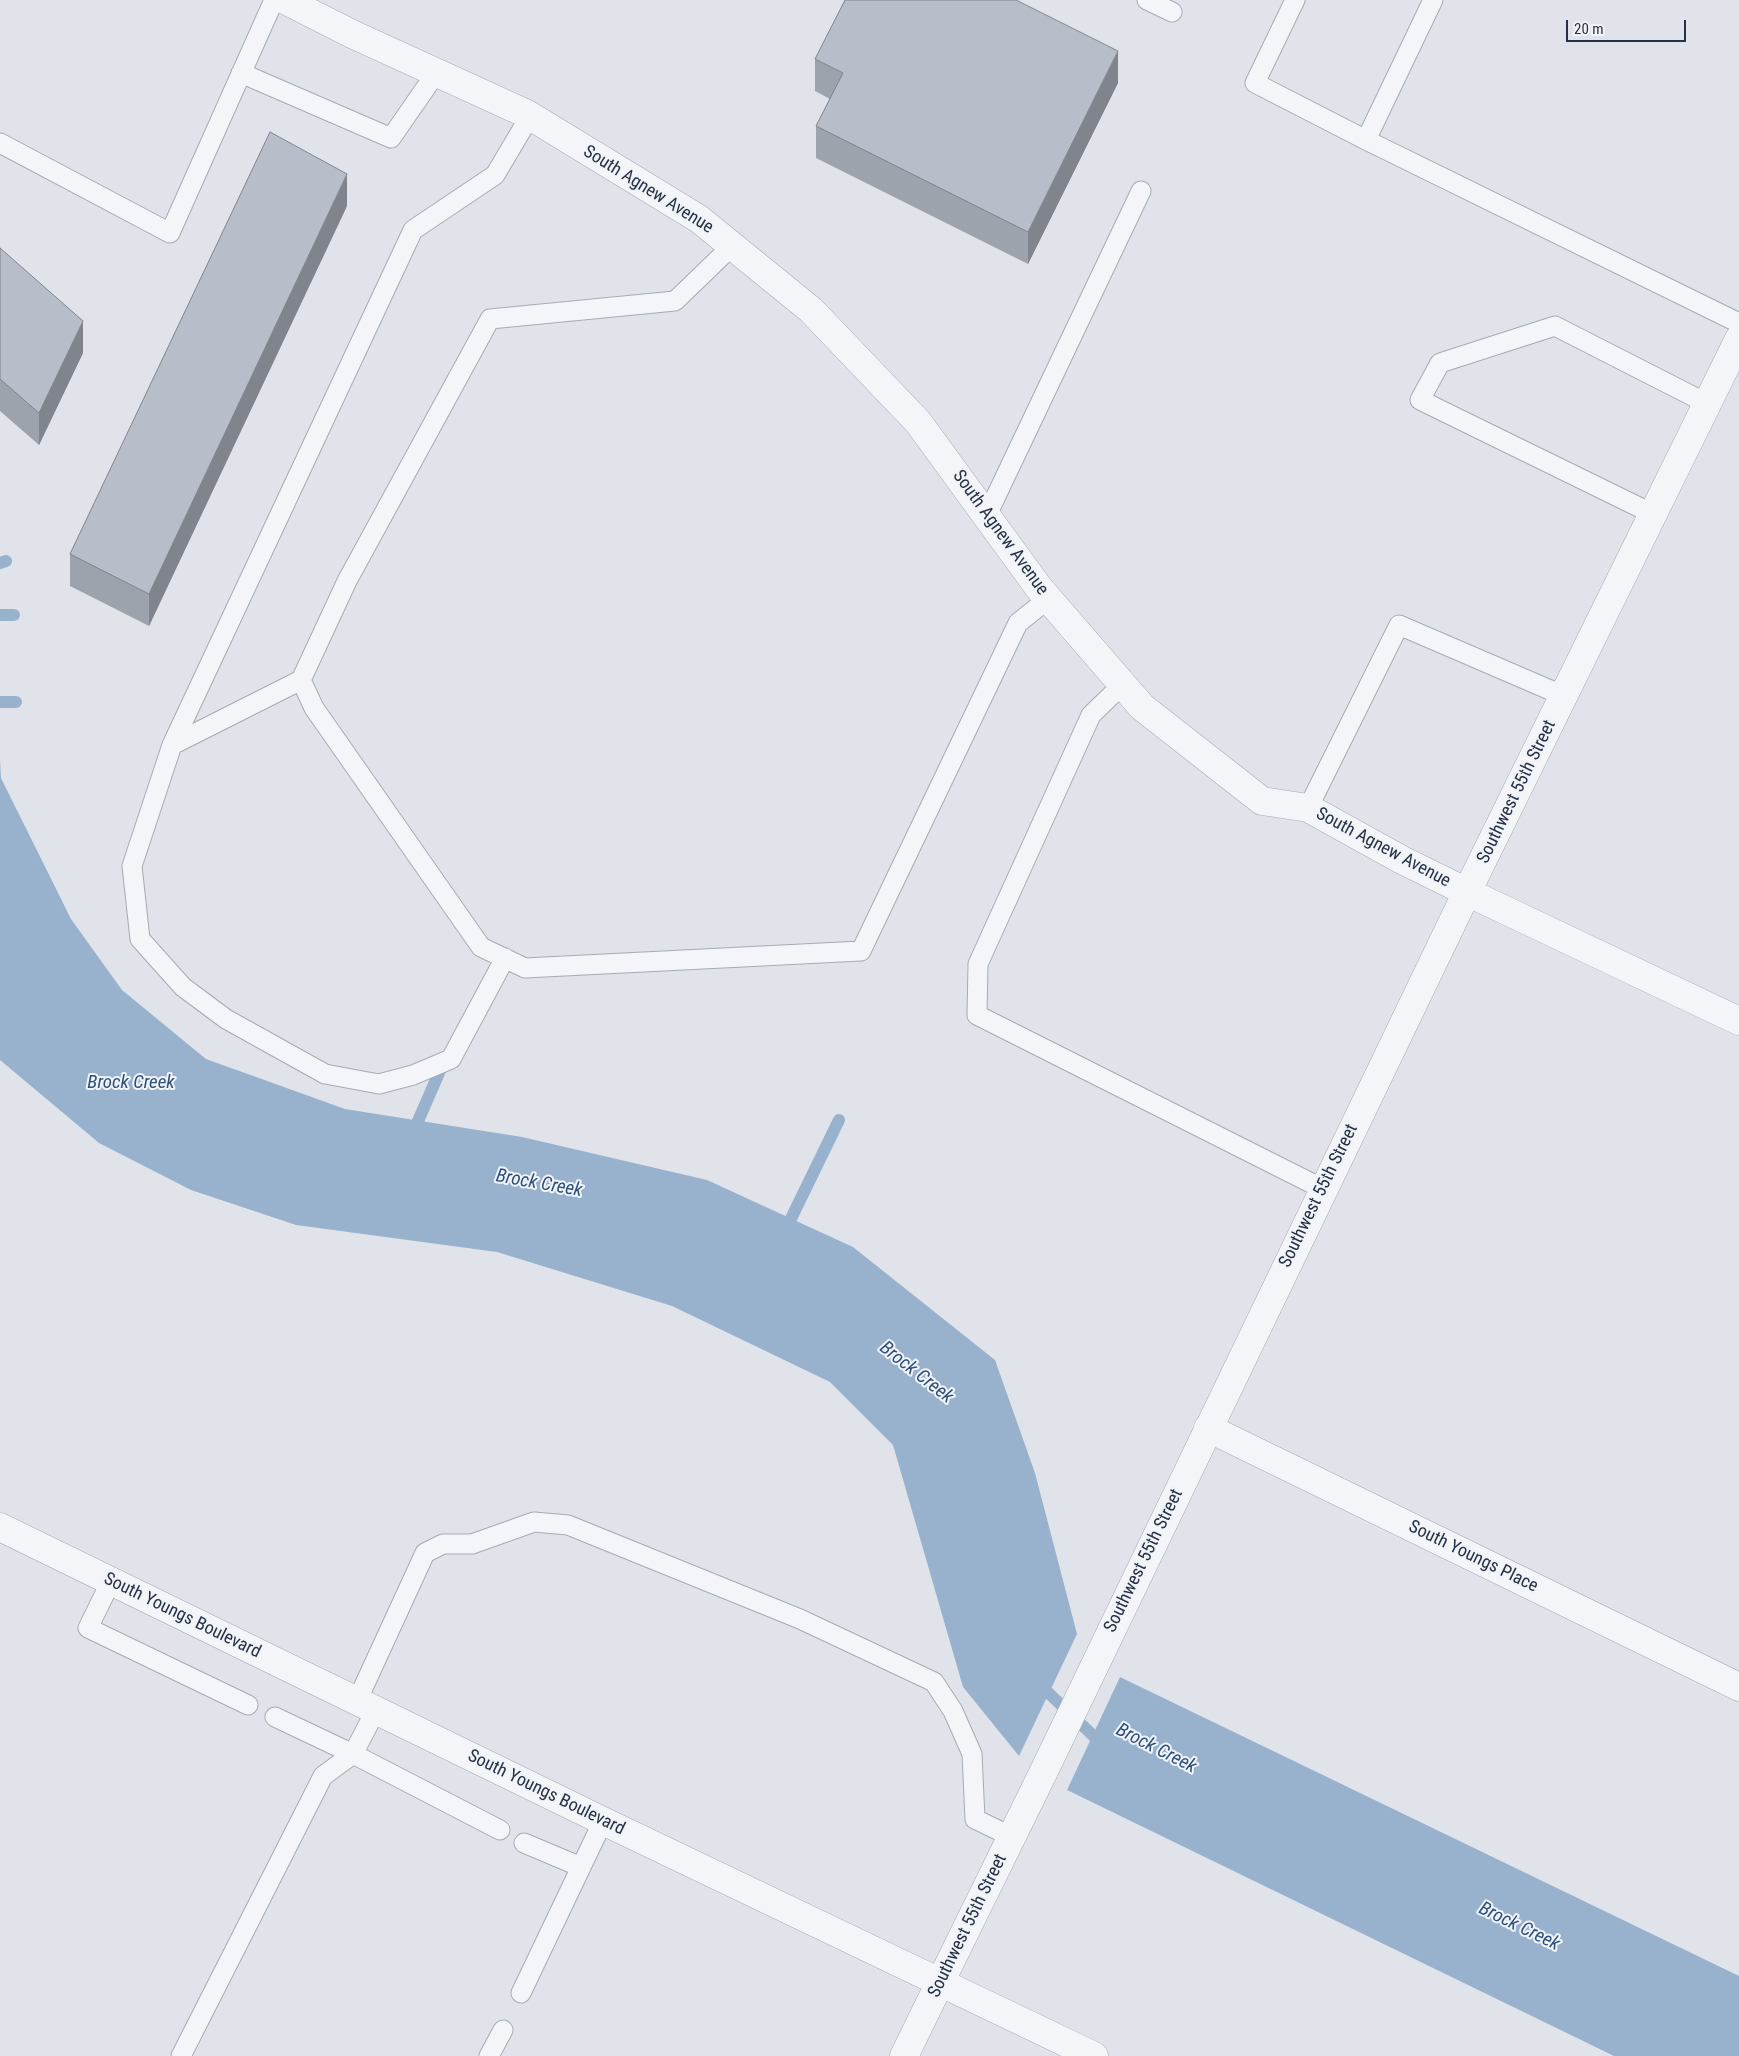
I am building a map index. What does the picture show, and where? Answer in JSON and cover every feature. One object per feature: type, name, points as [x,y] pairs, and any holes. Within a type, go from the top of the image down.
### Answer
[{"type":"street","name":"South Agnew Avenue","points":[[285,0],[352,34],[530,116],[699,219],[811,310],[911,415],[1048,599],[1142,707],[1262,801],[1308,808],[1402,860],[1739,1021]]},
{"type":"street","name":"Southwest 55th Street","points":[[904,2056],[1043,1773],[1467,892],[1739,339]]},
{"type":"street","name":"South Youngs Place","points":[[1208,1428],[1739,1687]]},
{"type":"street","name":"South Youngs Boulevard","points":[[0,1527],[602,1821],[1094,2056]]},
{"type":"lane","points":[[0,143],[170,233],[274,0]]},
{"type":"lane","points":[[1147,0],[1172,12]]},
{"type":"lane","points":[[1295,0],[1255,82],[1366,140],[1739,323]]},
{"type":"lane","points":[[1366,140],[1433,0]]},
{"type":"lane","points":[[241,73],[391,138],[436,73]]},
{"type":"lane","points":[[505,958],[451,1059],[414,1076],[379,1084],[325,1074],[226,1019],[183,987],[140,939],[132,866],[172,745],[413,230],[496,175],[530,116]]},
{"type":"lane","points":[[987,515],[1141,191]]},
{"type":"lane","points":[[172,745],[301,680],[346,581],[490,320],[674,301],[732,246]]},
{"type":"lane","points":[[1653,514],[1420,400],[1440,363],[1555,326],[1708,404]]},
{"type":"lane","points":[[301,680],[314,708],[480,947],[525,968],[861,951],[1018,623],[1048,599]]},
{"type":"lane","points":[[1308,808],[1399,625],[1564,696]]},
{"type":"lane","points":[[1123,684],[1091,715],[978,964],[978,1016],[1323,1189]]},
{"type":"lane","points":[[181,2056],[323,1776],[353,1754],[367,1706],[425,1553],[443,1544],[472,1544],[534,1522],[568,1525],[800,1619],[934,1682],[953,1711],[972,1754],[976,1819],[1012,1837]]},
{"type":"lane","points":[[111,1581],[88,1628],[248,1704]]},
{"type":"lane","points":[[275,1717],[353,1754],[500,1830]]},
{"type":"lane","points":[[520,1994],[602,1821]]},
{"type":"lane","points":[[524,1843],[581,1867]]},
{"type":"lane","points":[[490,2056],[502,2030]]},
{"type":"water","name":"Brock Creek","points":[[0,759],[1,778],[71,919],[122,990],[206,1059],[345,1109],[522,1137],[707,1180],[853,1247],[995,1360],[1035,1473],[1077,1634],[1019,1756],[963,1687],[893,1445],[830,1382],[672,1306],[497,1252],[296,1225],[191,1190],[99,1143],[0,1060]]},
{"type":"water","name":"Brock Creek","points":[[1120,1677],[1739,1976],[1739,2056],[1614,2056],[1067,1790]]},
{"type":"building","points":[[845,0],[1016,0],[1118,51],[1028,232],[816,126],[843,73],[815,59]]},
{"type":"building","points":[[270,132],[347,174],[149,594],[70,554]]},
{"type":"building","points":[[0,248],[83,321],[39,413],[0,379]]},
{"type":"waterway","points":[[0,563],[6,561]]},
{"type":"waterway","points":[[0,615],[14,615]]},
{"type":"waterway","points":[[0,702],[16,702]]},
{"type":"waterway","points":[[412,1135],[445,1059]]},
{"type":"waterway","points":[[784,1233],[839,1120]]},
{"type":"waterway","name":"Brock Creek","points":[[1036,1681],[1105,1747]]}]
